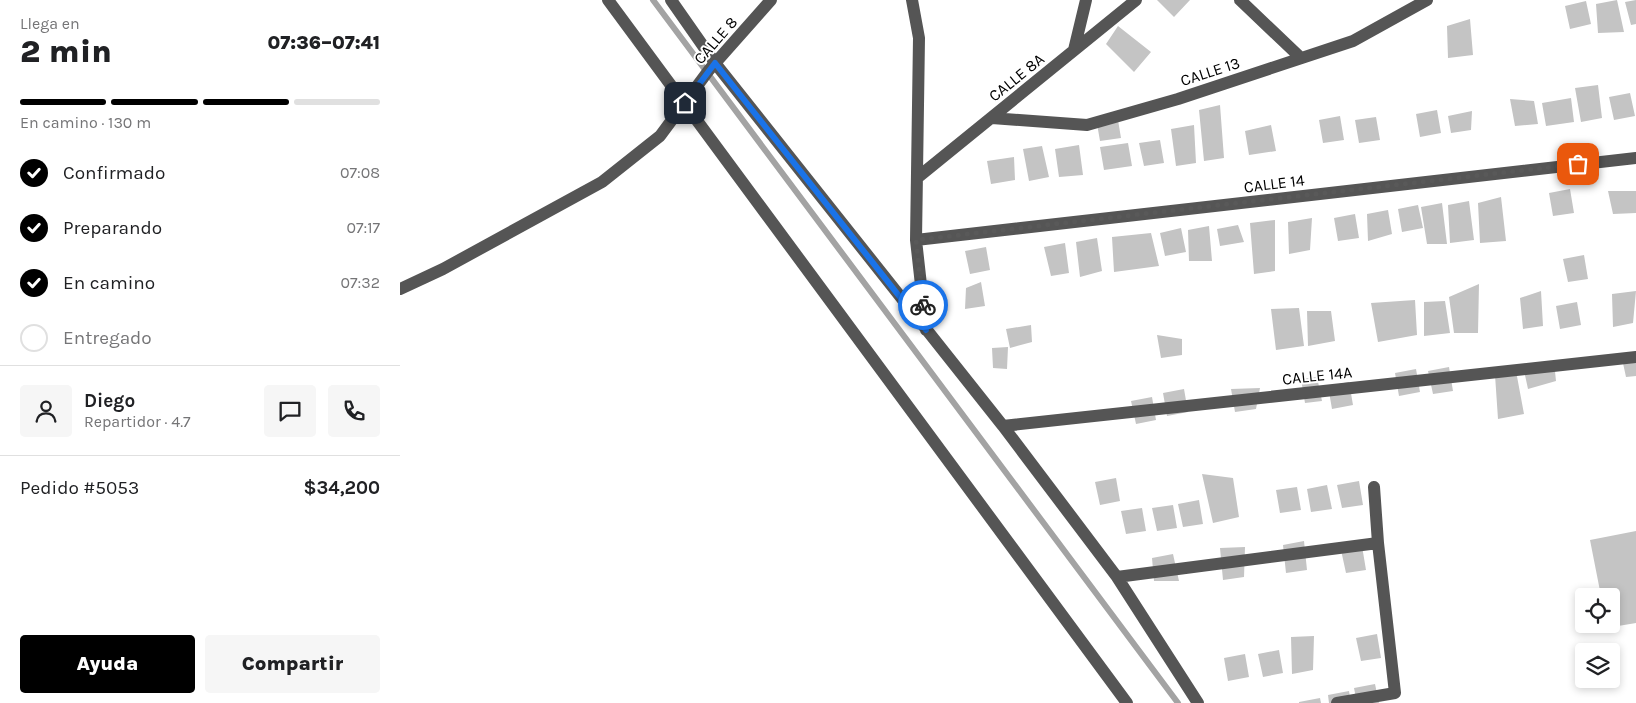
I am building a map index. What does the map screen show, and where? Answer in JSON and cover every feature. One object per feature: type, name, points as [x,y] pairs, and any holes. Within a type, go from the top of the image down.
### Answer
[{"type":"street","points":[[608,0],[689,98],[1127,703]]},
{"type":"street","points":[[671,0],[702,43],[712,67],[926,330],[1117,577],[1198,703]]},
{"type":"street","name":"CALLE 8","points":[[400,289],[442,269],[602,182],[660,136],[712,67],[771,0]]},
{"type":"street","points":[[912,0],[919,38],[916,240],[926,330]]},
{"type":"street","points":[[1074,50],[1086,0]]},
{"type":"street","name":"CALLE 8A","points":[[917,178],[1136,0]]},
{"type":"street","points":[[1240,0],[1301,58]]},
{"type":"street","name":"CALLE 13","points":[[992,118],[1087,124],[1178,99],[1352,41],[1427,0]]},
{"type":"street","name":"CALLE 14","points":[[916,240],[1636,158]]},
{"type":"street","name":"CALLE 14A","points":[[1002,426],[1636,357]]},
{"type":"street","points":[[1337,703],[1395,693],[1378,543],[1374,487]]},
{"type":"street","points":[[1117,577],[1378,543]]},
{"type":"building","points":[[1157,0],[1190,0],[1174,17]]},
{"type":"building","points":[[1617,0],[1624,32],[1598,33],[1596,4]]},
{"type":"building","points":[[1636,0],[1636,24],[1631,25],[1625,2]]},
{"type":"building","points":[[1586,1],[1591,24],[1570,29],[1565,6]]},
{"type":"building","points":[[1470,19],[1473,55],[1448,58],[1447,26]]},
{"type":"building","points":[[1118,26],[1151,52],[1134,72],[1106,44]]},
{"type":"building","points":[[1598,85],[1602,118],[1581,122],[1575,88]]},
{"type":"building","points":[[1630,93],[1635,116],[1614,120],[1609,97]]},
{"type":"building","points":[[1571,98],[1574,122],[1546,126],[1542,103]]},
{"type":"building","points":[[1510,99],[1534,101],[1538,124],[1515,126]]},
{"type":"building","points":[[1220,105],[1224,158],[1204,161],[1199,110]]},
{"type":"building","points":[[1437,110],[1441,133],[1420,137],[1416,114]]},
{"type":"building","points":[[1472,111],[1471,130],[1451,133],[1448,116]]},
{"type":"building","points":[[1117,114],[1121,138],[1100,141],[1096,118]]},
{"type":"building","points":[[1340,116],[1344,140],[1323,143],[1319,120]]},
{"type":"building","points":[[1376,117],[1380,140],[1359,143],[1355,120]]},
{"type":"building","points":[[1194,125],[1196,163],[1176,166],[1171,129]]},
{"type":"building","points":[[1271,125],[1276,151],[1249,155],[1245,131]]},
{"type":"building","points":[[1160,140],[1164,163],[1144,166],[1139,143]]},
{"type":"building","points":[[1128,143],[1132,166],[1104,170],[1100,147]]},
{"type":"building","points":[[1079,145],[1083,175],[1059,177],[1055,149]]},
{"type":"building","points":[[1042,146],[1049,177],[1029,181],[1023,149]]},
{"type":"building","points":[[1014,157],[1015,180],[991,184],[987,161]]},
{"type":"building","points":[[1570,189],[1574,213],[1553,216],[1549,193]]},
{"type":"building","points":[[1608,191],[1636,191],[1636,213],[1613,214]]},
{"type":"building","points":[[1501,197],[1506,241],[1480,243],[1478,203]]},
{"type":"building","points":[[1469,201],[1474,240],[1450,243],[1448,205]]},
{"type":"building","points":[[1442,203],[1447,244],[1427,244],[1421,207]]},
{"type":"building","points":[[1418,205],[1423,228],[1402,232],[1398,209]]},
{"type":"building","points":[[1388,210],[1392,234],[1368,241],[1367,214]]},
{"type":"building","points":[[1355,214],[1359,238],[1338,241],[1334,218]]},
{"type":"building","points":[[1312,218],[1310,250],[1289,254],[1288,222]]},
{"type":"building","points":[[1275,220],[1275,271],[1254,274],[1250,223]]},
{"type":"building","points":[[1238,225],[1244,242],[1220,246],[1217,229]]},
{"type":"building","points":[[1209,226],[1212,261],[1189,261],[1188,230]]},
{"type":"building","points":[[1181,228],[1186,252],[1165,256],[1160,233]]},
{"type":"building","points":[[1151,233],[1159,266],[1114,272],[1112,237]]},
{"type":"building","points":[[1097,238],[1102,271],[1080,277],[1076,242]]},
{"type":"building","points":[[1065,243],[1069,273],[1051,276],[1044,247]]},
{"type":"building","points":[[986,247],[990,270],[970,274],[965,251]]},
{"type":"building","points":[[1584,255],[1588,279],[1568,282],[1563,259]]},
{"type":"building","points":[[981,282],[985,306],[965,309],[966,288]]},
{"type":"building","points":[[1479,284],[1478,333],[1454,333],[1449,297]]},
{"type":"building","points":[[1541,291],[1543,326],[1523,329],[1520,298]]},
{"type":"building","points":[[1636,291],[1633,323],[1613,327],[1612,294]]},
{"type":"building","points":[[1415,300],[1417,335],[1378,342],[1371,303]]},
{"type":"building","points":[[1445,301],[1450,333],[1424,336],[1424,302]]},
{"type":"building","points":[[1577,302],[1581,325],[1560,329],[1556,306]]},
{"type":"building","points":[[1299,308],[1304,346],[1276,350],[1271,309]]},
{"type":"building","points":[[1307,311],[1331,311],[1335,341],[1308,346]]},
{"type":"building","points":[[1031,325],[1032,342],[1010,348],[1006,329]]},
{"type":"building","points":[[1157,335],[1182,339],[1182,355],[1161,358]]},
{"type":"building","points":[[1008,347],[1007,369],[993,368],[992,348]]},
{"type":"building","points":[[1636,352],[1636,376],[1626,377],[1621,354]]},
{"type":"building","points":[[1554,362],[1556,381],[1528,389],[1523,366]]},
{"type":"building","points":[[1449,367],[1453,391],[1433,394],[1428,371]]},
{"type":"building","points":[[1416,369],[1420,392],[1399,396],[1395,373]]},
{"type":"building","points":[[1516,371],[1524,414],[1498,419],[1495,375]]},
{"type":"building","points":[[1317,377],[1322,401],[1305,403],[1301,379]]},
{"type":"building","points":[[1349,382],[1353,405],[1332,409],[1328,386]]},
{"type":"building","points":[[1260,388],[1256,409],[1235,412],[1231,389]]},
{"type":"building","points":[[1184,389],[1188,412],[1167,416],[1163,393]]},
{"type":"building","points":[[1152,397],[1156,420],[1136,424],[1131,401]]},
{"type":"building","points":[[1202,474],[1233,478],[1239,517],[1213,523]]},
{"type":"building","points":[[1116,478],[1120,501],[1100,505],[1095,482]]},
{"type":"building","points":[[1359,481],[1363,505],[1342,508],[1337,485]]},
{"type":"building","points":[[1327,485],[1332,509],[1311,512],[1307,489]]},
{"type":"building","points":[[1297,487],[1301,510],[1280,513],[1276,490]]},
{"type":"building","points":[[1199,500],[1203,524],[1183,527],[1178,504]]},
{"type":"building","points":[[1173,505],[1177,528],[1157,531],[1152,508]]},
{"type":"building","points":[[1142,508],[1146,531],[1126,534],[1121,511]]},
{"type":"building","points":[[1636,531],[1636,623],[1620,626],[1620,588],[1599,588],[1590,540]]},
{"type":"building","points":[[1304,541],[1307,570],[1286,573],[1283,545]]},
{"type":"building","points":[[1362,546],[1366,570],[1346,573],[1341,550]]},
{"type":"building","points":[[1245,547],[1244,577],[1223,580],[1220,548]]},
{"type":"building","points":[[1173,554],[1179,581],[1154,581],[1152,558]]},
{"type":"building","points":[[1377,634],[1381,658],[1361,661],[1356,638]]},
{"type":"building","points":[[1314,636],[1313,670],[1292,674],[1291,637]]},
{"type":"building","points":[[1279,650],[1283,673],[1263,677],[1258,654]]},
{"type":"building","points":[[1245,654],[1249,677],[1228,681],[1224,658]]},
{"type":"building","points":[[1375,684],[1379,703],[1357,703],[1354,688]]},
{"type":"building","points":[[1349,691],[1351,703],[1329,703],[1328,695]]},
{"type":"building","points":[[1320,698],[1321,703],[1299,703],[1299,702]]},
{"type":"waterway","points":[[653,0],[1178,703]]},
{"type":"way so far","points":[[923,305],[916,240],[1578,164]]},
{"type":"route","points":[[685,103],[715,63],[926,330],[923,305]]}]
